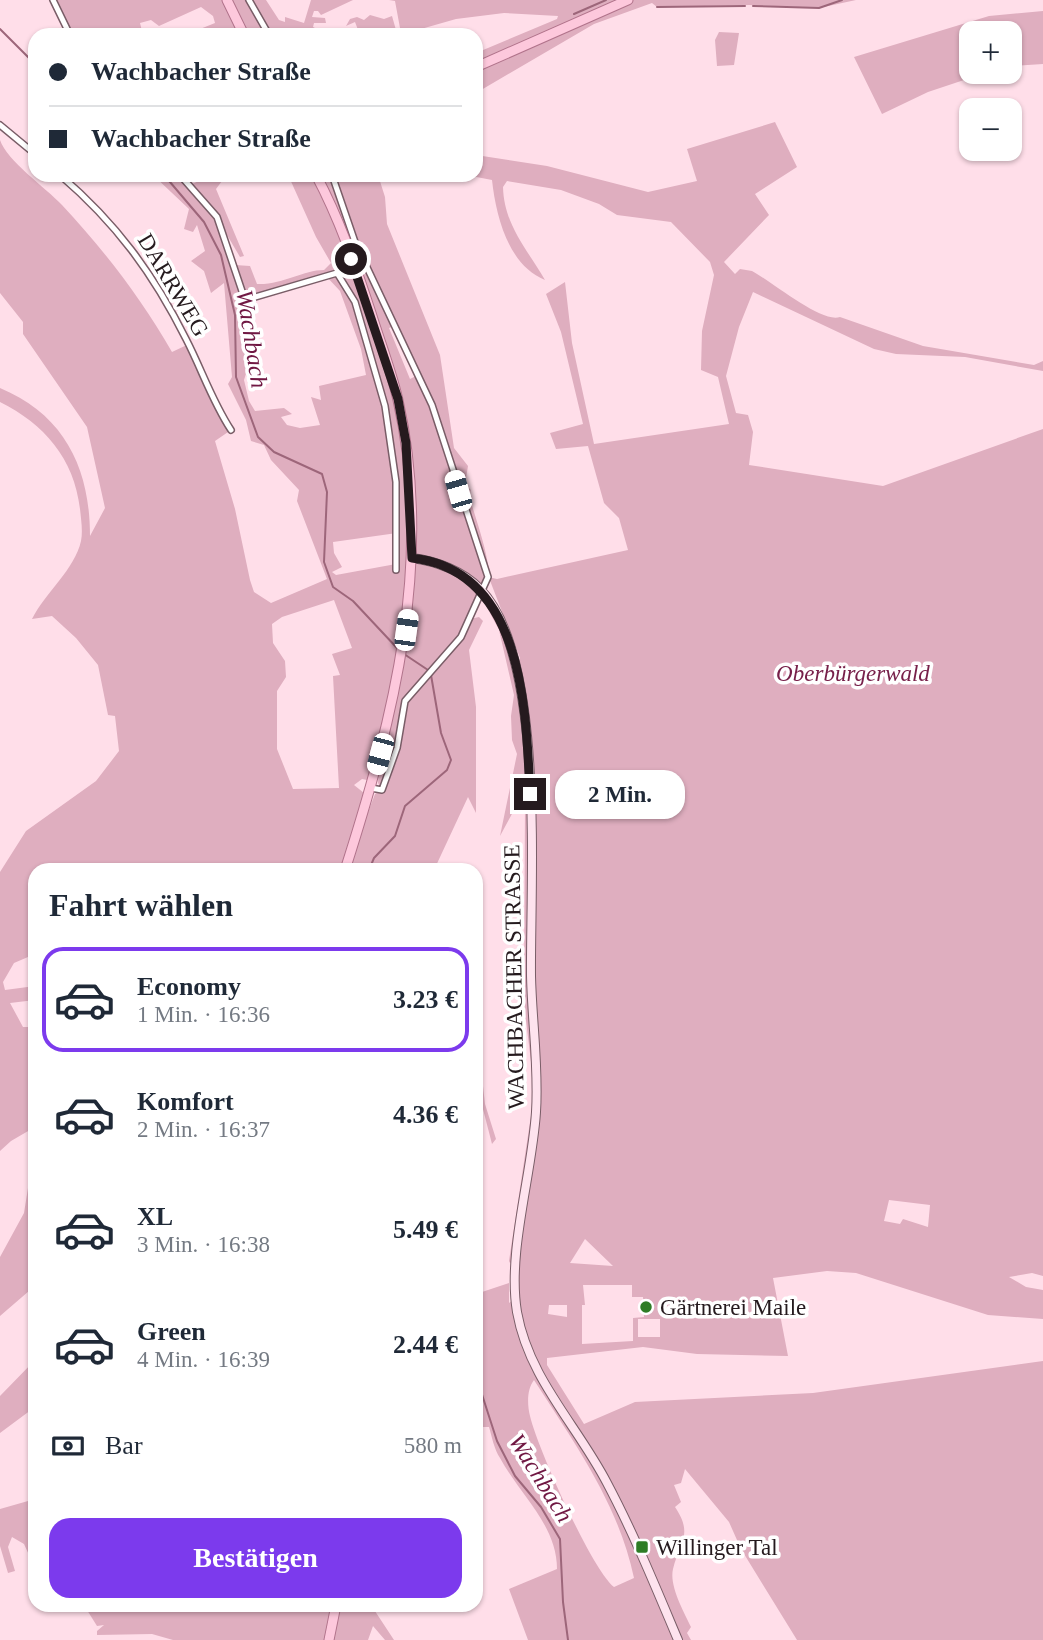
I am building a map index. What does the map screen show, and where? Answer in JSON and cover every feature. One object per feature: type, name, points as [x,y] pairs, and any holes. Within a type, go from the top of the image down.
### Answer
[{"type":"main road","points":[[227,0],[241,28]]},
{"type":"main road","points":[[483,63],[628,0]]},
{"type":"main road","points":[[319,182],[367,301],[398,399],[406,443],[412,558],[402,660],[371,788],[347,863]]},
{"type":"main road","points":[[329,1640],[334,1612]]},
{"type":"street","points":[[53,0],[67,28]]},
{"type":"street","points":[[249,0],[265,28]]},
{"type":"street","points":[[0,125],[28,148]]},
{"type":"street","name":"DARRWEG","points":[[67,182],[126,239],[154,279],[186,338],[213,402],[230,430]]},
{"type":"street","points":[[186,182],[217,217],[246,300],[337,273],[346,284],[355,302],[385,406],[396,482],[396,569]]},
{"type":"street","points":[[334,182],[355,242],[432,405],[488,577],[461,637],[405,701],[397,748],[382,790],[371,788]]},
{"type":"street","name":"WACHBACHER STRASSE","points":[[412,558],[441,564],[470,580],[483,591],[504,631],[519,677],[529,779],[531,976],[538,1075],[534,1137],[516,1264],[517,1312],[536,1370],[607,1481],[678,1640]]},
{"type":"green space","points":[[53,0],[266,0],[279,20],[285,22],[285,17],[304,23],[311,0],[353,0],[321,15],[314,11],[312,17],[325,18],[326,23],[314,23],[315,28],[202,28],[215,23],[213,16],[201,7],[159,26],[151,20],[140,23],[141,28],[67,28]]},
{"type":"green space","points":[[389,0],[856,0],[819,8],[749,5],[657,7],[652,3],[594,24],[483,89],[483,50],[557,19],[558,16],[504,13],[456,19],[424,28],[400,28],[395,1]]},
{"type":"green space","points":[[1043,11],[1043,64],[1022,65],[1022,21],[973,21],[989,16]]},
{"type":"green space","points":[[370,15],[384,19],[392,16],[395,28],[357,28],[355,22],[346,26],[350,19],[357,17],[364,20]]},
{"type":"green space","points":[[959,25],[959,82],[928,92],[882,114],[854,57]]},
{"type":"green space","points":[[719,32],[739,33],[734,65],[717,66],[715,40]]},
{"type":"green space","name":"Oberbürgerwald","points":[[775,122],[797,167],[755,194],[769,215],[724,262],[735,274],[740,269],[752,271],[821,314],[840,317],[923,346],[1034,365],[1043,361],[1043,371],[965,357],[896,354],[874,349],[753,292],[739,327],[726,376],[736,413],[748,415],[753,432],[749,465],[883,486],[1043,429],[1043,1276],[1032,1273],[1009,1277],[1026,1287],[1043,1290],[1043,1319],[988,1315],[856,1273],[827,1271],[773,1278],[788,1356],[697,1354],[643,1347],[547,1358],[547,1365],[584,1424],[635,1402],[813,1393],[1043,1361],[1043,1640],[797,1640],[741,1549],[729,1522],[685,1469],[681,1483],[674,1485],[681,1502],[675,1507],[684,1525],[684,1532],[672,1576],[678,1599],[691,1627],[687,1633],[691,1640],[528,1640],[509,1589],[557,1569],[555,1553],[544,1524],[498,1454],[489,1427],[483,1427],[483,1292],[509,1283],[509,1303],[515,1298],[516,1259],[510,1263],[509,1261],[532,1109],[532,1070],[524,1004],[525,801],[520,799],[500,836],[517,754],[512,740],[514,695],[499,630],[481,596],[470,619],[479,617],[483,621],[469,650],[476,707],[476,813],[468,797],[437,863],[349,863],[375,794],[382,790],[378,783],[380,756],[367,780],[362,779],[354,785],[364,793],[346,863],[28,863],[28,957],[14,963],[3,982],[5,990],[28,987],[28,1001],[10,1003],[23,1027],[28,1027],[28,1131],[0,1151],[0,872],[26,831],[96,781],[119,751],[115,716],[108,715],[98,665],[76,638],[52,616],[32,619],[78,551],[82,533],[80,509],[77,491],[64,459],[43,432],[0,402],[0,388],[23,399],[41,413],[57,429],[69,447],[85,488],[90,536],[105,508],[87,427],[23,334],[23,322],[0,293],[0,140],[10,156],[28,175],[28,182],[36,182],[62,205],[93,239],[135,294],[172,352],[189,344],[231,430],[215,441],[235,509],[254,592],[271,603],[327,579],[297,501],[299,490],[271,460],[264,445],[251,441],[246,420],[228,384],[232,377],[224,283],[211,293],[204,271],[191,261],[205,251],[197,225],[193,232],[184,229],[189,209],[160,182],[187,182],[190,185],[197,182],[221,182],[216,189],[244,256],[240,257],[220,223],[235,265],[250,266],[257,284],[266,284],[324,270],[331,263],[291,182],[380,182],[385,197],[387,224],[440,355],[454,448],[468,466],[465,484],[471,490],[469,496],[485,550],[488,577],[497,579],[628,550],[619,518],[604,503],[588,446],[556,449],[550,433],[583,424],[561,332],[546,294],[565,282],[572,343],[594,444],[729,424],[718,377],[701,370],[702,331],[714,275],[710,262],[671,222],[617,215],[599,204],[561,190],[507,181],[503,187],[507,213],[545,280],[522,263],[506,238],[492,180],[483,178],[483,156],[547,166],[648,192],[697,181],[687,149]],"holes":[[[326,276],[340,291],[361,349],[366,375],[319,386],[321,400],[311,397],[320,425],[300,428],[287,425],[281,417],[292,414],[284,408],[255,411],[249,401],[244,380],[250,361],[246,300]],[[394,326],[418,375],[410,379],[389,328]],[[397,533],[396,564],[336,575],[332,572],[342,567],[334,553],[333,542]],[[489,578],[520,658],[519,675],[495,612],[483,591]],[[334,600],[352,648],[332,654],[340,675],[333,676],[339,788],[293,789],[277,749],[277,691],[286,677],[285,661],[273,643],[272,624],[282,617]],[[889,1200],[930,1205],[928,1227],[903,1219],[900,1224],[884,1221]],[[585,1239],[613,1266],[570,1263]],[[583,1285],[632,1285],[632,1297],[643,1297],[644,1317],[633,1318],[633,1341],[582,1344],[582,1305],[585,1305]],[[549,1305],[567,1305],[567,1317],[548,1314]],[[638,1319],[660,1319],[660,1337],[638,1337]],[[534,1380],[565,1427],[606,1499],[627,1551],[634,1578],[614,1587],[604,1576],[580,1534],[535,1432],[528,1402]]]},
{"type":"green space","points":[[483,1086],[485,1104],[496,1139],[492,1144],[483,1109]]},
{"type":"green space","points":[[28,1188],[28,1292],[0,1316],[0,1257],[24,1213]]},
{"type":"green space","points":[[28,1367],[28,1412],[0,1433],[0,1396]]},
{"type":"green space","points":[[28,1501],[28,1553],[24,1544],[12,1537],[8,1547],[15,1571],[8,1573],[0,1546],[0,1509]]},
{"type":"green space","points":[[88,1612],[376,1612],[394,1640],[385,1640],[373,1626],[368,1640],[173,1640],[152,1634],[97,1635],[97,1631],[104,1625],[97,1626]]},
{"type":"waterway","points":[[574,14],[606,0]]},
{"type":"waterway","points":[[753,6],[819,8],[842,0]]},
{"type":"waterway","points":[[657,7],[745,6]]},
{"type":"waterway","name":"Wachbach","points":[[0,29],[28,57]]},
{"type":"waterway","name":"Wachbach","points":[[170,182],[204,222],[221,255],[235,315],[236,377],[258,437],[274,452],[322,474],[327,492],[324,562],[333,587],[353,601],[397,648]]},
{"type":"waterway","name":"Wachbach","points":[[404,654],[428,670]]},
{"type":"waterway","name":"Wachbach","points":[[372,863],[395,836],[405,806],[447,770],[451,760],[441,733],[431,675]]},
{"type":"waterway","name":"Wachbach","points":[[483,1398],[497,1441],[515,1476],[541,1507],[560,1539],[568,1640]]},
{"type":"place","name":"Gärtnerei Maile","points":[[646,1307]]},
{"type":"place","name":"Willinger Tal","points":[[642,1547]]},
{"type":"route","points":[[351,259],[398,399],[406,443],[412,558],[441,564],[470,580],[483,591],[495,612],[513,654],[519,677],[530,794]]}]
